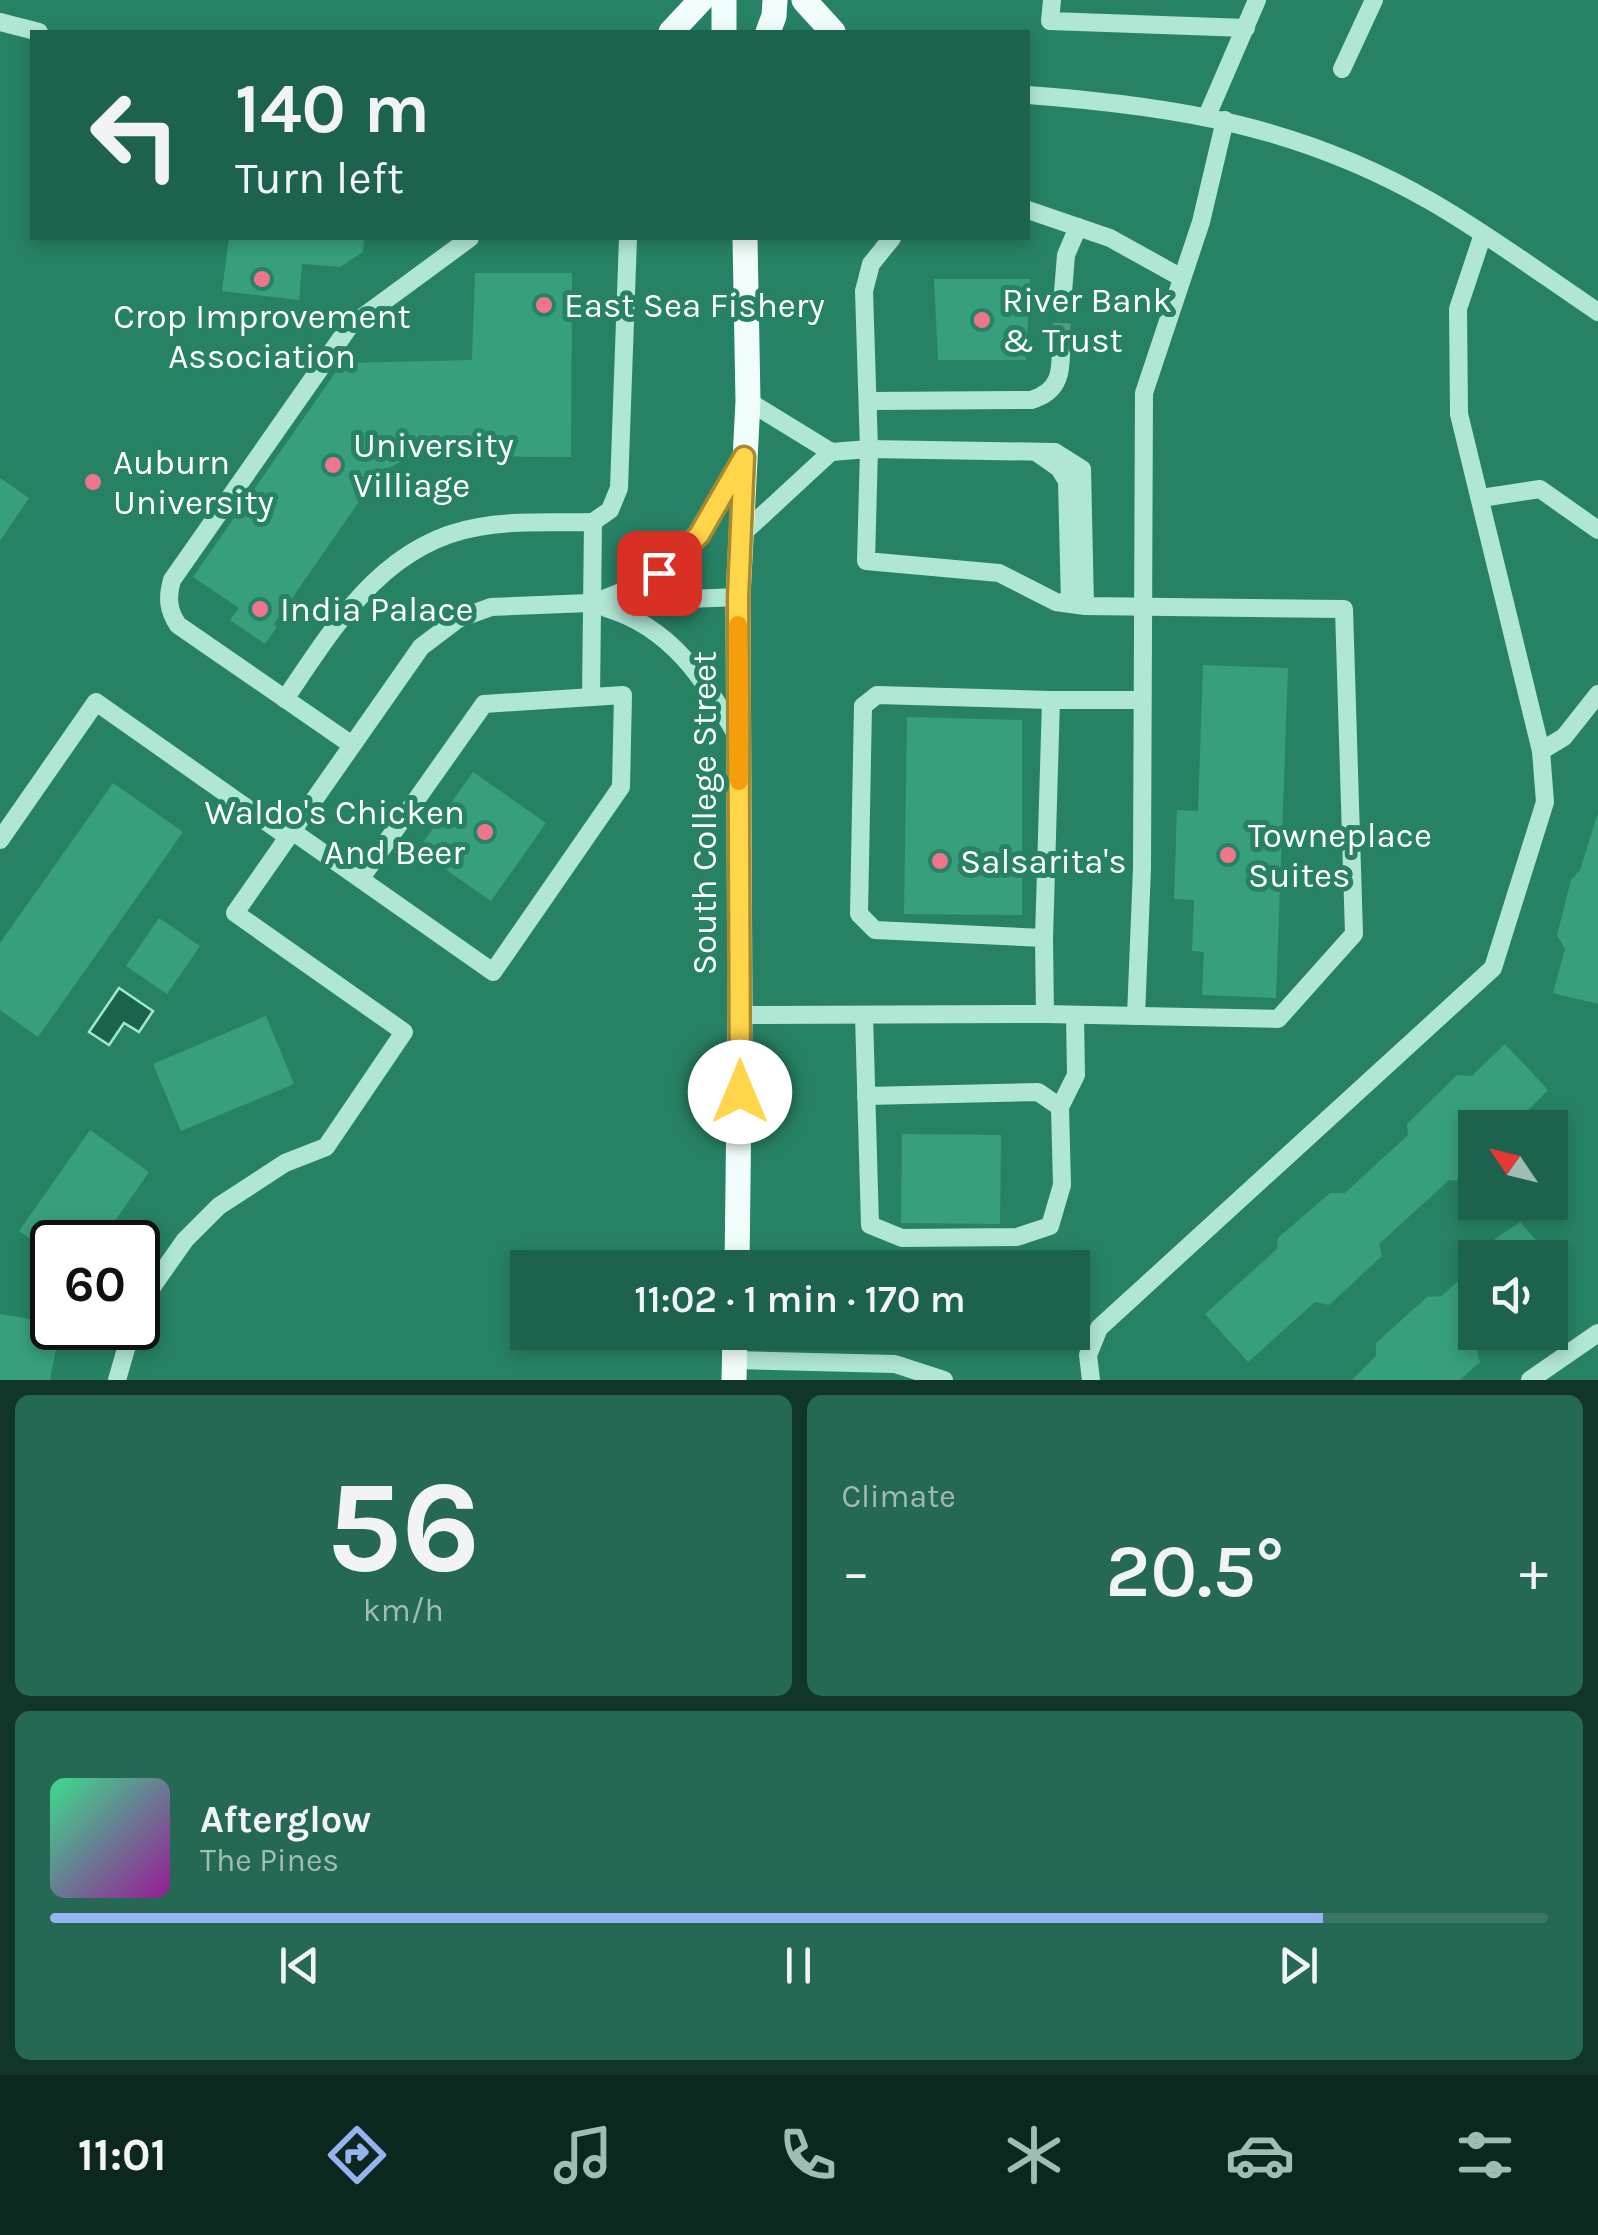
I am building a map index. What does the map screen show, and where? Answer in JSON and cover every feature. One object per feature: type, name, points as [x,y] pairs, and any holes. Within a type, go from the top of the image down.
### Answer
[{"type":"main road","points":[[673,30],[702,0]]},
{"type":"main road","points":[[724,0],[724,30]]},
{"type":"main road","points":[[769,30],[775,0]]},
{"type":"main road","points":[[804,0],[831,30]]},
{"type":"main road","name":"South College Street","points":[[737,1250],[738,597],[748,401],[745,250]]},
{"type":"street","points":[[1052,0],[1050,21],[1246,28]]},
{"type":"street","points":[[1136,1016],[1142,868],[1144,393],[1202,222],[1216,118],[1257,0]]},
{"type":"street","points":[[1342,69],[1368,2]]},
{"type":"street","points":[[0,22],[31,30]]},
{"type":"street","points":[[1030,95],[1122,102],[1216,118],[1324,150],[1379,174],[1483,234],[1598,312]]},
{"type":"street","points":[[1030,211],[1110,238],[1182,278]]},
{"type":"street","points":[[1062,292],[1066,255],[1078,228]]},
{"type":"street","points":[[1091,1380],[1088,1356],[1099,1328],[1493,968],[1545,802],[1541,751],[1459,414],[1458,309],[1483,234]]},
{"type":"street","points":[[352,745],[178,625],[169,608],[172,580],[349,327],[467,240]]},
{"type":"street","points":[[285,699],[360,593],[420,546],[491,525],[593,522],[610,510],[619,488],[628,240]]},
{"type":"street","points":[[740,1015],[1045,1014],[1278,1019],[1354,934],[1344,610],[1077,605],[1056,602],[999,573],[866,561],[870,401],[864,291],[871,264],[890,240]]},
{"type":"street","points":[[870,401],[1031,400],[1045,396],[1061,376],[1061,341]]},
{"type":"street","points":[[748,401],[831,452],[1055,452],[1082,469],[1077,605]]},
{"type":"street","points":[[741,535],[831,452]]},
{"type":"street","points":[[591,604],[641,585],[682,553],[717,507],[744,457]]},
{"type":"street","points":[[1481,498],[1540,489],[1598,530]]},
{"type":"street","points":[[591,697],[593,522]]},
{"type":"street","points":[[160,1276],[185,1240],[220,1206],[285,1163],[326,1147],[404,1032],[235,913],[421,647],[458,619],[512,604],[738,597]]},
{"type":"street","points":[[591,604],[625,614],[655,631],[680,653],[703,678],[738,738]]},
{"type":"street","points":[[1541,751],[1564,738],[1598,694]]},
{"type":"street","points":[[0,840],[96,702],[361,878],[493,972],[622,787],[623,695],[484,704],[361,878]]},
{"type":"street","points":[[1044,938],[874,930],[859,914],[863,706],[877,695],[1142,700]]},
{"type":"street","points":[[1045,1014],[1050,700]]},
{"type":"street","points":[[864,1015],[870,1225],[902,1238],[1017,1237],[1050,1226],[1062,1185],[1060,1107],[1076,1075],[1075,1016]]},
{"type":"street","points":[[866,1096],[1038,1092],[1060,1107]]},
{"type":"street","points":[[1530,1380],[1598,1333]]},
{"type":"street","points":[[117,1380],[126,1350]]},
{"type":"street","points":[[735,1370],[895,1364],[941,1379]]},
{"type":"shaded area","points":[[119,988],[153,1011],[139,1032],[124,1023],[109,1045],[89,1032]]},
{"type":"building","name":"Crop Improvement Association","points":[[229,240],[364,240],[363,252],[340,267],[302,264],[299,300],[222,291]]},
{"type":"building","name":"University Villiage","points":[[475,273],[572,273],[571,457],[412,456],[379,473],[274,624],[277,627],[265,644],[230,620],[239,608],[193,577],[342,363],[472,360]]},
{"type":"building","name":"River Bank & Trust","points":[[934,279],[1030,279],[1026,360],[938,360]]},
{"type":"building","points":[[0,478],[29,498],[0,541]]},
{"type":"building","name":"Towneplace Suites","points":[[1203,665],[1288,668],[1276,998],[1202,995],[1204,952],[1192,951],[1194,900],[1174,899],[1177,810],[1198,811]]},
{"type":"building","points":[[907,717],[1022,720],[1022,915],[904,914]]},
{"type":"building","name":"Waldo's Chicken And Beer","points":[[473,772],[546,823],[491,901],[438,864],[444,855],[424,841]]},
{"type":"building","points":[[113,783],[183,832],[38,1037],[0,1010],[0,943]]},
{"type":"building","points":[[1598,813],[1598,1004],[1553,993],[1565,949],[1557,935],[1571,880],[1580,870]]},
{"type":"building","points":[[159,918],[200,946],[167,994],[126,966]]},
{"type":"building","points":[[266,1016],[294,1084],[181,1131],[153,1064]]},
{"type":"building","points":[[1505,1044],[1548,1090],[1528,1110],[1458,1110],[1458,1181],[1449,1180],[1379,1244],[1382,1256],[1329,1305],[1315,1302],[1248,1362],[1205,1314],[1277,1249],[1278,1238],[1330,1193],[1345,1193],[1408,1135],[1407,1124],[1457,1075],[1472,1076]]},
{"type":"building","points":[[90,1130],[149,1172],[115,1220],[30,1220],[30,1239],[19,1231]]},
{"type":"building","points":[[902,1134],[1001,1135],[1000,1224],[901,1223]]},
{"type":"building","points":[[1520,1222],[1536,1240],[1494,1240]]},
{"type":"building","points":[[1458,1281],[1458,1350],[1478,1350],[1480,1362],[1460,1380],[1352,1380],[1376,1356],[1376,1343],[1427,1297],[1442,1296]]},
{"type":"building","points":[[0,1314],[30,1319],[30,1350],[56,1350],[50,1380],[0,1380]]},
{"type":"tunnel","points":[[1061,341],[1063,292]]},
{"type":"slow traffic","points":[[738,625],[739,781]]},
{"type":"place","name":"Crop Improvement Association","points":[[262,279]]},
{"type":"place","name":"East Sea Fishery","points":[[544,305]]},
{"type":"place","name":"River Bank & Trust","points":[[982,320]]},
{"type":"place","name":"University Villiage","points":[[333,465]]},
{"type":"place","name":"Auburn University","points":[[93,482]]},
{"type":"place","name":"India Palace","points":[[260,609]]},
{"type":"place","name":"Waldo's Chicken And Beer","points":[[485,832]]},
{"type":"place","name":"Towneplace Suites","points":[[1228,855]]},
{"type":"place","name":"Salsarita's","points":[[940,861]]},
{"type":"route","points":[[659,573],[699,535],[744,457],[738,597],[740,1092]]}]
